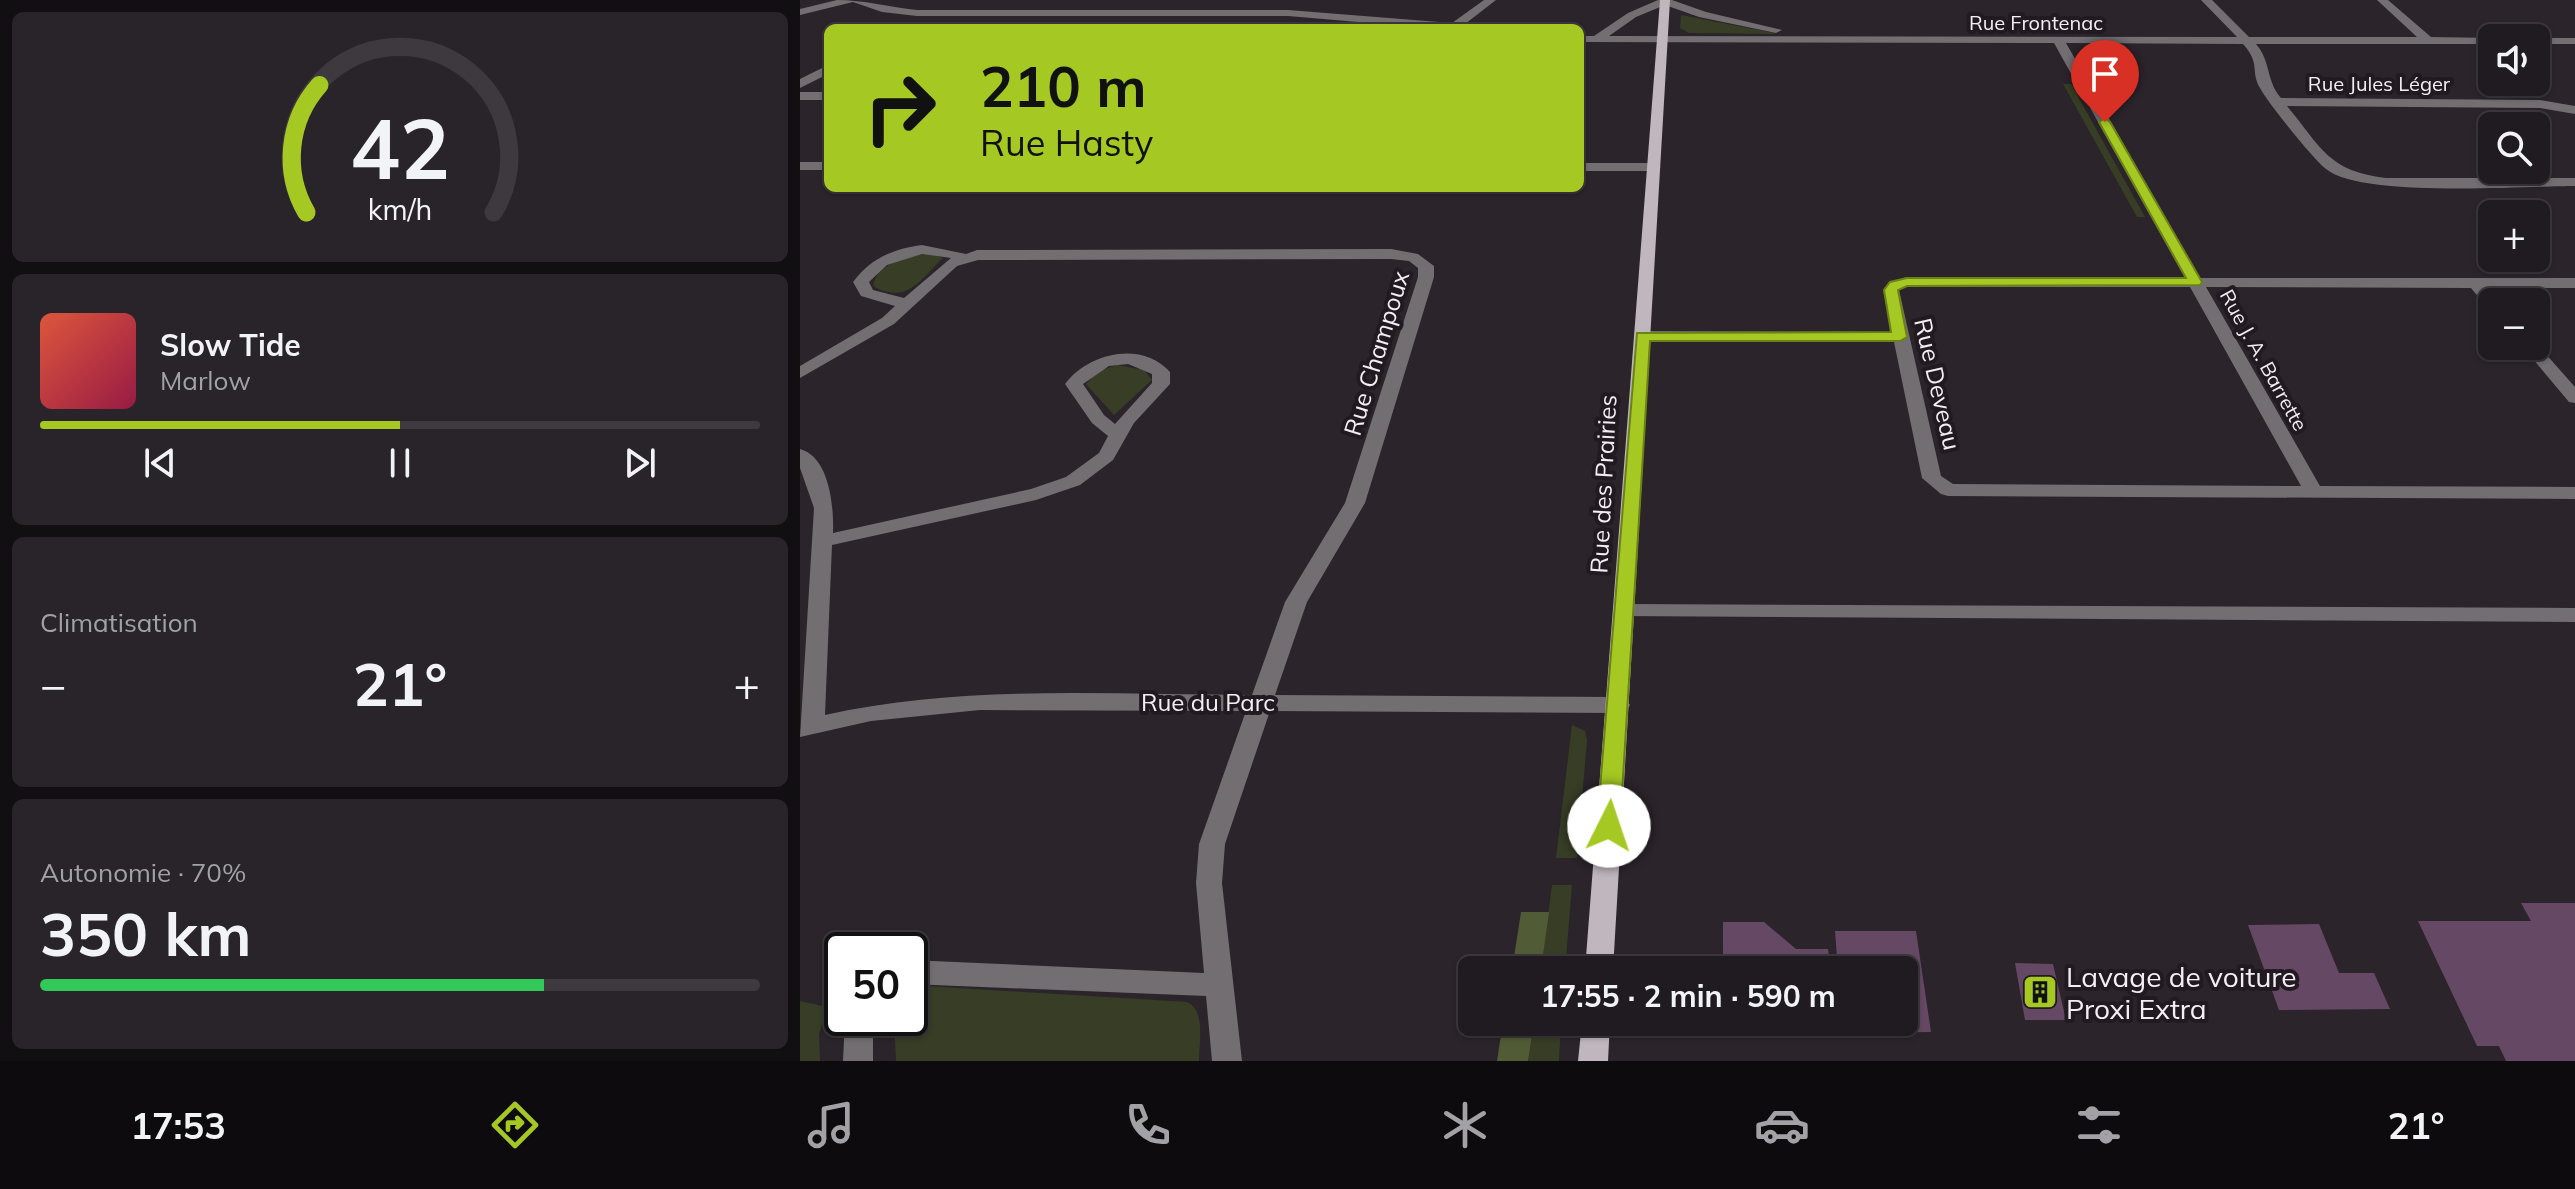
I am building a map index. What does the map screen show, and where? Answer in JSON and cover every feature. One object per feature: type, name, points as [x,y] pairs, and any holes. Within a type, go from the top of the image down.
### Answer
[{"type":"main road","name":"Rue des Prairies","points":[[1600,956],[1626,611],[1631,476],[1665,0]]},
{"type":"main road","points":[[1593,1061],[1595,1036]]},
{"type":"street","points":[[800,12],[850,0]]},
{"type":"street","points":[[856,0],[902,12],[1305,13],[1422,24]]},
{"type":"street","points":[[974,13],[990,0]]},
{"type":"street","points":[[1458,24],[1491,0]]},
{"type":"street","points":[[1595,40],[1632,15],[1665,0],[1703,15],[1845,39]]},
{"type":"street","points":[[2206,0],[2259,55],[2262,80],[2331,167],[2354,178],[2386,182],[2575,182]]},
{"type":"street","points":[[2382,0],[2428,41]]},
{"type":"street","name":"Rue Frontenac","points":[[1584,39],[2478,41]]},
{"type":"street","name":"Rue J. A. Barrette","points":[[2058,40],[2314,492]]},
{"type":"street","points":[[2550,41],[2575,41]]},
{"type":"street","points":[[800,84],[824,71]]},
{"type":"street","points":[[800,96],[824,96]]},
{"type":"street","name":"Rue Jules Léger","points":[[2278,102],[2540,104],[2575,110]]},
{"type":"street","points":[[800,166],[824,166]]},
{"type":"street","points":[[1584,167],[1654,167]]},
{"type":"street","name":"Rue Champoux","points":[[907,304],[867,293],[861,282],[879,263],[906,251],[938,249],[963,258],[996,254],[1391,254],[1413,257],[1426,266],[1426,277],[1355,503],[1296,602],[1260,703]]},
{"type":"street","points":[[800,373],[859,341],[907,304],[952,263],[963,258]]},
{"type":"street","name":"Rue Deveau","points":[[2575,283],[1901,283],[1891,290],[1932,478],[1948,490],[2575,493]]},
{"type":"street","points":[[2475,283],[2479,288]]},
{"type":"street","points":[[1643,336],[1900,337]]},
{"type":"street","points":[[2542,360],[2575,398]]},
{"type":"street","points":[[823,541],[1057,487],[1098,465],[1135,409],[1161,384],[1161,372],[1148,362],[1110,361],[1086,370],[1074,384],[1098,419],[1116,434]]},
{"type":"street","points":[[800,455],[820,488],[824,508],[806,727]]},
{"type":"street","points":[[1626,611],[2575,615]]},
{"type":"street","name":"Rue du Parc","points":[[806,727],[903,709],[980,702],[1618,705]]},
{"type":"street","points":[[1227,1061],[1209,859],[1260,703]]},
{"type":"street","points":[[928,973],[1219,985]]},
{"type":"street","points":[[858,1061],[859,1036]]},
{"type":"green space","points":[[1681,15],[1775,34],[1689,33],[1680,28]]},
{"type":"green space","points":[[2063,84],[2071,84],[2145,217],[2137,217]]},
{"type":"green space","points":[[927,253],[943,258],[912,287],[895,293],[873,286],[880,271],[887,266]]},
{"type":"green space","points":[[1117,365],[1144,370],[1152,380],[1114,415],[1086,384],[1099,371]]},
{"type":"green space","points":[[1572,725],[1585,731],[1587,740],[1577,858],[1556,858]]},
{"type":"green space","points":[[1552,885],[1572,885],[1566,956],[1543,956]]},
{"type":"green space","points":[[1521,912],[1549,912],[1543,956],[1514,956]]},
{"type":"green space","points":[[928,986],[1187,1002],[1197,1012],[1199,1020],[1199,1061],[896,1061],[895,1036],[928,1036]]},
{"type":"green space","points":[[800,1001],[824,1006],[824,1017],[819,1034],[820,1061],[800,1061]]},
{"type":"green space","points":[[1501,1036],[1532,1036],[1528,1061],[1497,1061]]},
{"type":"green space","points":[[1532,1036],[1560,1036],[1559,1061],[1528,1061]]},
{"type":"building","points":[[2521,903],[2575,903],[2575,1061],[2506,1061],[2499,1046],[2477,1046],[2418,921],[2531,921]]},
{"type":"building","points":[[1723,922],[1764,922],[1796,949],[1828,949],[1829,956],[1723,956]]},
{"type":"building","points":[[2319,924],[2339,973],[2374,973],[2390,1009],[2279,1010],[2248,925]]},
{"type":"building","points":[[1835,931],[1916,931],[1931,1032],[1918,1032],[1918,956],[1837,956]]},
{"type":"building","name":"Lavage de voiture Proxi Extra","points":[[2015,963],[2053,964],[2066,1020],[2025,1020]]},
{"type":"place","name":"Lavage de voiture Proxi Extra","points":[[2040,992]]},
{"type":"route","points":[[1609,826],[1643,336],[1900,337],[1891,290],[1895,285],[1907,282],[2195,282],[2105,122]]}]
